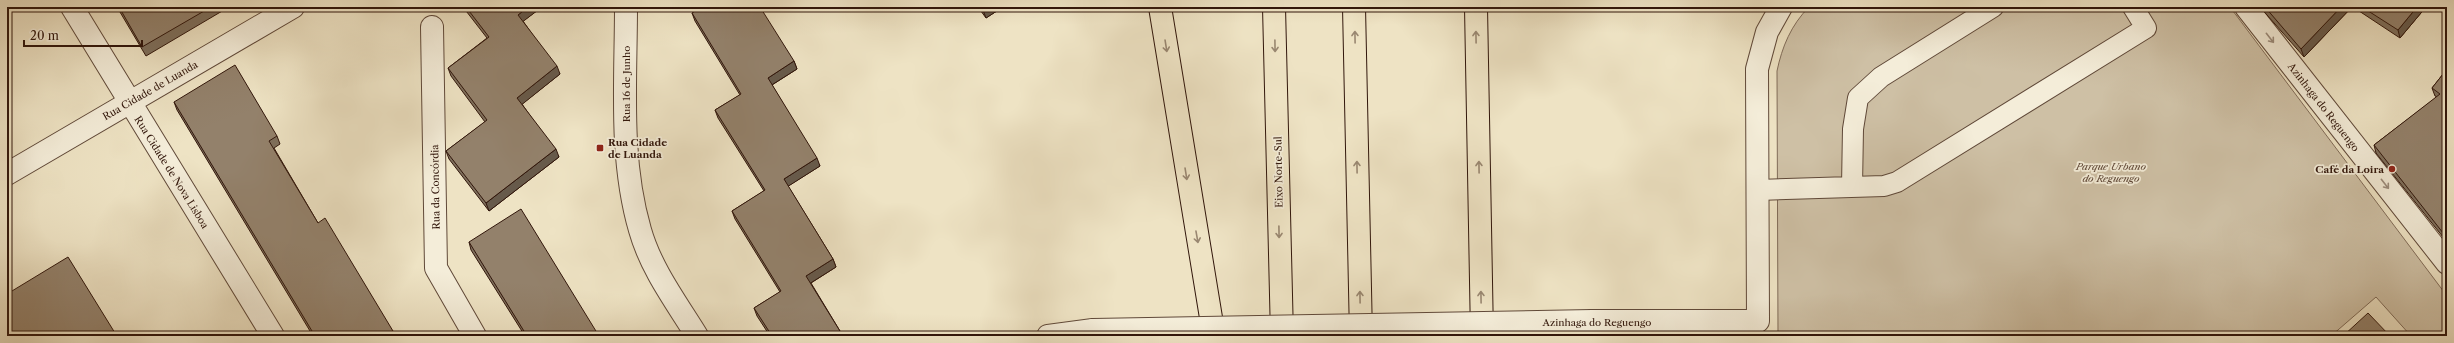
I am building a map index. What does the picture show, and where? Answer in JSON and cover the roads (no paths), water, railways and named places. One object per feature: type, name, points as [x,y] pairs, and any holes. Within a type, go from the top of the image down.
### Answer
[{"type":"highway","points":[[1160,7],[1214,336]]},
{"type":"highway","name":"Eixo Norte-Sul","points":[[1274,7],[1282,336]]},
{"type":"highway","points":[[1354,7],[1361,336]]},
{"type":"highway","points":[[1476,7],[1482,336]]},
{"type":"street","name":"Rua Cidade de Nova Lisboa","points":[[72,7],[128,102],[273,336]]},
{"type":"street","name":"Rua Cidade de Luanda","points":[[7,174],[293,7]]},
{"type":"street","name":"Rua 16 de Junho","points":[[626,7],[626,147],[630,191],[640,231],[658,274],[697,336]]},
{"type":"street","name":"Azinhaga do Reguengo","points":[[1048,336],[1093,330],[1592,321],[1758,321],[1757,69],[1766,32],[1781,7]]},
{"type":"street","name":"Azinhaga do Reguengo","points":[[2246,7],[2447,263]]},
{"type":"street","name":"Rua da Concórdia","points":[[432,27],[436,268],[475,336]]},
{"type":"lane","points":[[1852,186],[1853,129],[1858,98],[1882,77],[1993,7]]},
{"type":"lane","points":[[1758,190],[1884,186],[1903,178],[2146,28],[2133,7]]},
{"type":"place","name":"Rua Cidade de Luanda","points":[[600,148]]},
{"type":"place","name":"Café da Loira","points":[[2392,169]]},
{"type":"park label","name":"Parque Urbano do Reguengo","points":[[2111,172]]}]
